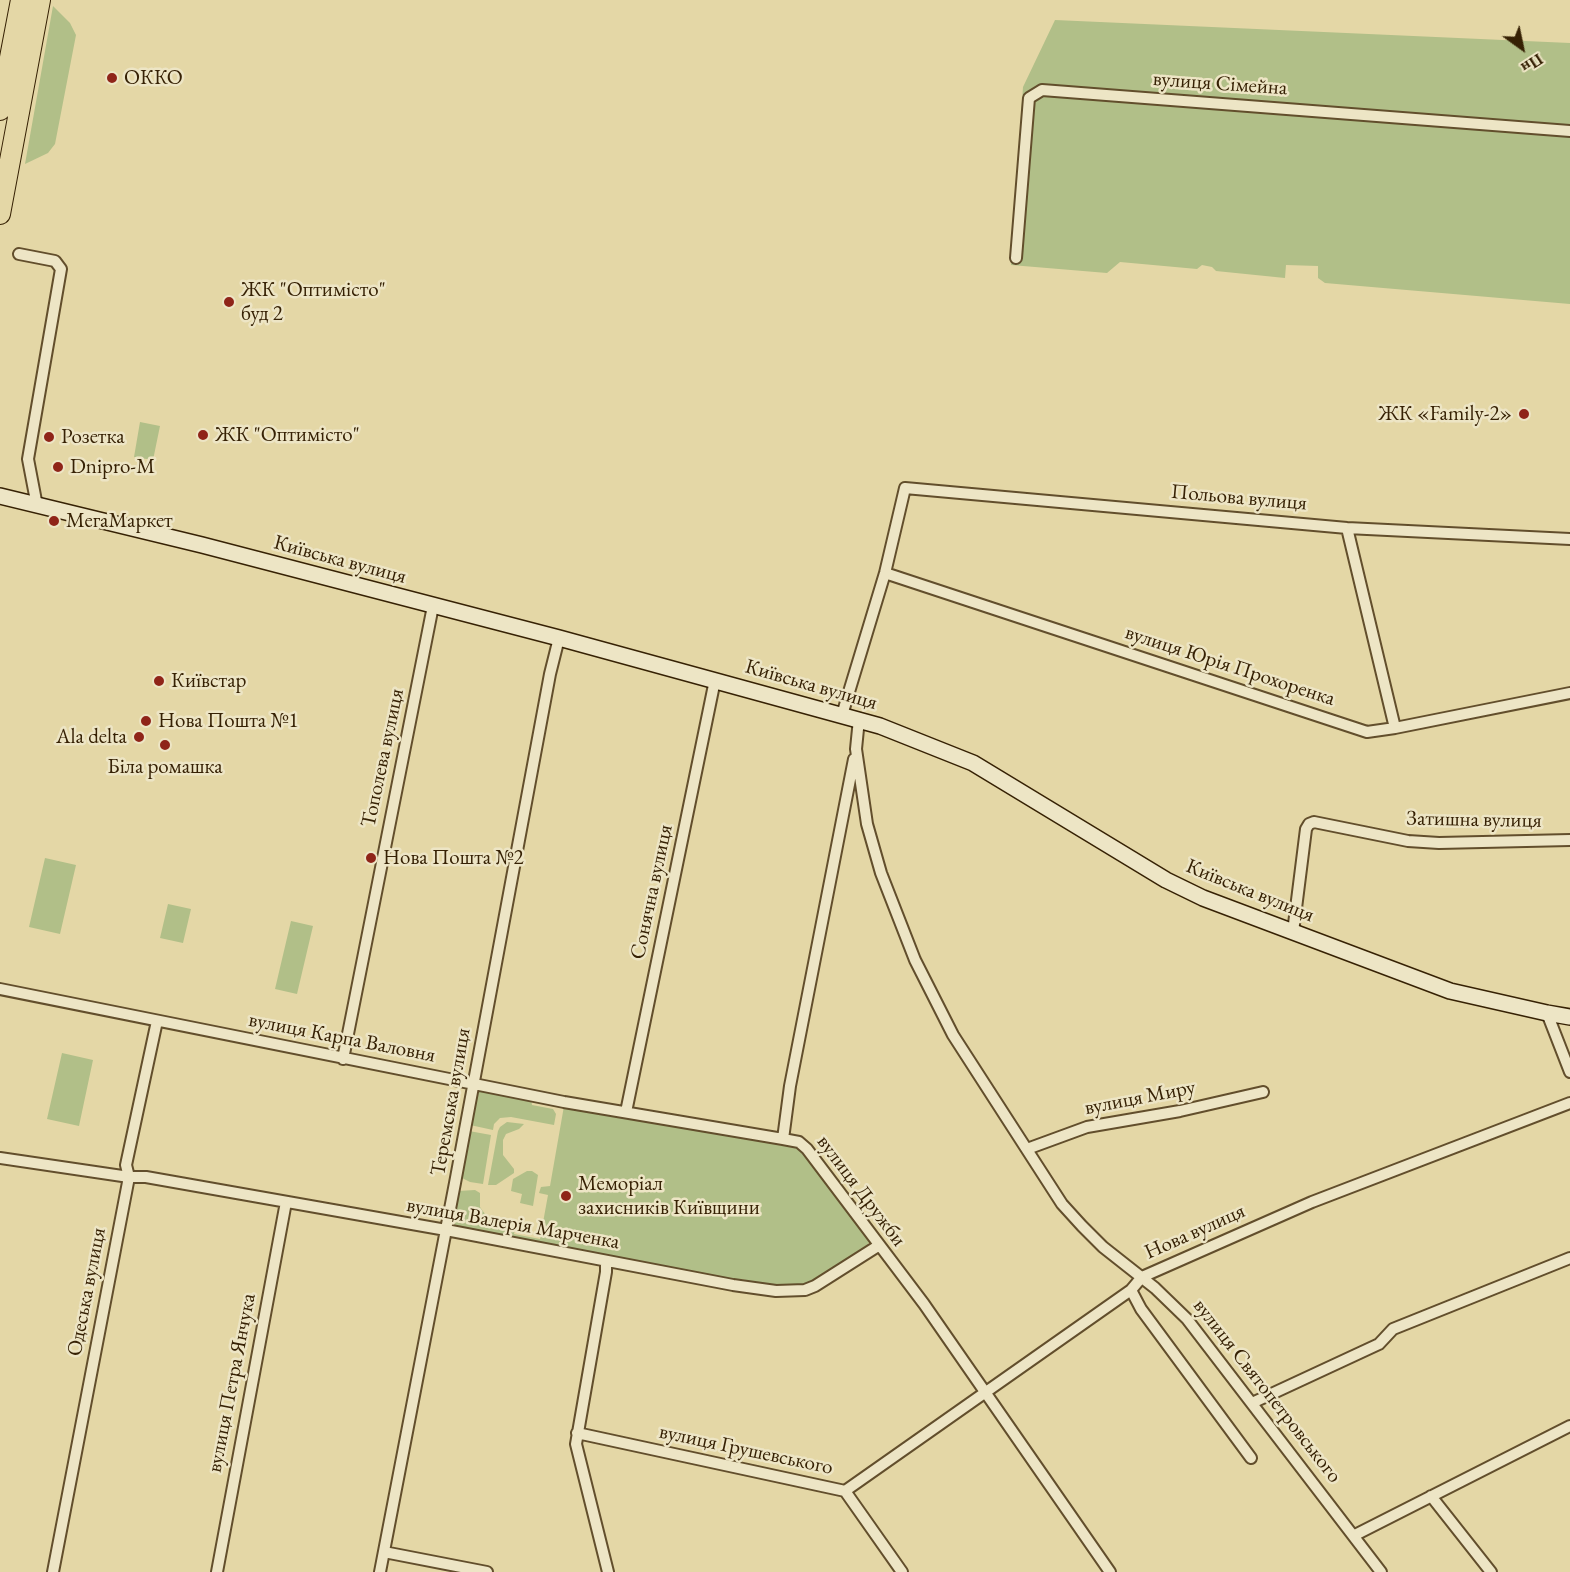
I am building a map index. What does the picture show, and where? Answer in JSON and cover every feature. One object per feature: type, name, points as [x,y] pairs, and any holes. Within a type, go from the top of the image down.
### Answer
[{"type":"highway","points":[[0,110],[21,0]]},
{"type":"highway","points":[[0,214],[40,0]]},
{"type":"street","name":"вулиця Сімейна","points":[[1016,258],[1029,98],[1042,90],[1570,131]]},
{"type":"street","points":[[19,254],[56,261],[61,269],[28,459],[37,506]]},
{"type":"street","name":"Польова вулиця","points":[[885,573],[905,488],[1347,528],[1570,539]]},
{"type":"street","name":"Київська вулиця","points":[[0,496],[559,638],[859,719],[973,763],[1166,880],[1203,898],[1449,991],[1570,1017]]},
{"type":"street","points":[[1347,528],[1395,728]]},
{"type":"street","points":[[842,715],[885,573]]},
{"type":"street","name":"вулиця Юрія Прохоренка","points":[[885,573],[1367,732],[1570,693]]},
{"type":"street","name":"Тополева вулиця","points":[[343,1059],[433,606]]},
{"type":"street","name":"Теремська вулиця","points":[[380,1572],[548,685],[559,638]]},
{"type":"street","name":"Сонячна вулиця","points":[[626,1112],[715,680]]},
{"type":"street","points":[[856,749],[859,719]]},
{"type":"street","name":"вулиця Дружби","points":[[856,749],[790,1086],[783,1139],[799,1142],[807,1149],[924,1304],[1110,1572]]},
{"type":"street","name":"вулиця Святопетровського","points":[[856,749],[867,824],[885,881],[915,960],[953,1035],[1062,1204],[1103,1247],[1142,1276],[1187,1320],[1382,1572]]},
{"type":"street","name":"Затишна вулиця","points":[[1293,932],[1306,829],[1314,822],[1408,841],[1439,843],[1570,840]]},
{"type":"street","name":"вулиця Карпа Валовня","points":[[0,989],[343,1059],[783,1139]]},
{"type":"street","points":[[1547,1013],[1570,1072]]},
{"type":"street","name":"Одеська вулиця","points":[[53,1572],[129,1177],[126,1165],[157,1021]]},
{"type":"street","name":"вулиця Миру","points":[[1027,1149],[1088,1127],[1180,1111],[1263,1092]]},
{"type":"street","name":"Нова вулиця","points":[[846,1491],[1131,1290],[1142,1276],[1312,1202],[1570,1103]]},
{"type":"street","name":"вулиця Валерія Марченка","points":[[0,1158],[129,1177],[146,1177],[776,1291],[805,1290],[815,1286],[878,1246]]},
{"type":"street","name":"вулиця Петра Янчука","points":[[217,1572],[286,1202]]},
{"type":"street","points":[[1252,1403],[1379,1344],[1393,1329],[1570,1258]]},
{"type":"street","points":[[606,1261],[606,1272],[577,1433],[578,1454],[608,1572]]},
{"type":"street","points":[[1131,1290],[1141,1309],[1251,1458]]},
{"type":"street","points":[[1355,1535],[1570,1426]]},
{"type":"street","name":"вулиця Грушевського","points":[[577,1433],[846,1491],[902,1572]]},
{"type":"street","points":[[1431,1496],[1491,1572]]},
{"type":"street","points":[[384,1552],[487,1572]]},
{"type":"green space","points":[[53,6],[70,23],[76,35],[55,144],[48,153],[25,164]]},
{"type":"green space","points":[[1055,20],[1570,43],[1570,304],[1325,283],[1318,278],[1318,266],[1286,265],[1285,278],[1216,271],[1212,267],[1202,265],[1197,269],[1120,262],[1107,273],[1011,265],[1023,87]]},
{"type":"green space","points":[[140,422],[160,426],[153,460],[134,457]]},
{"type":"green space","points":[[45,858],[76,865],[60,934],[29,927]]},
{"type":"green space","points":[[168,904],[191,909],[183,943],[160,938]]},
{"type":"green space","points":[[291,921],[313,926],[297,994],[275,989]]},
{"type":"green space","points":[[62,1053],[93,1060],[79,1126],[47,1119]]},
{"type":"green space","points":[[477,1090],[531,1099],[532,1105],[553,1109],[556,1114],[554,1125],[511,1117],[500,1118],[494,1124],[493,1130],[470,1125]]},
{"type":"green space","points":[[564,1106],[797,1147],[804,1152],[867,1236],[869,1242],[867,1247],[804,1285],[777,1286],[740,1279],[734,1281],[455,1226],[453,1220],[458,1191],[475,1190],[480,1193],[480,1207],[485,1214],[516,1223],[514,1234],[540,1239],[548,1195],[539,1193],[541,1187],[550,1186]]},
{"type":"green space","points":[[507,1122],[524,1124],[519,1129],[506,1134],[503,1140],[503,1155],[514,1169],[514,1173],[496,1185],[488,1185],[498,1131]]},
{"type":"green space","points":[[469,1131],[491,1135],[483,1184],[470,1182],[460,1177]]},
{"type":"green space","points":[[527,1171],[538,1175],[533,1206],[520,1203],[522,1194],[511,1191],[513,1179]]},
{"type":"place","name":"ОККО","points":[[112,78]]},
{"type":"place","name":"ЖК \"Оптимісто\" буд 2","points":[[229,302]]},
{"type":"place","name":"ЖК «Family-2»","points":[[1524,414]]},
{"type":"place","name":"ЖК \"Оптимісто\"","points":[[203,435]]},
{"type":"place","name":"Розетка","points":[[49,437]]},
{"type":"place","name":"Dnipro-M","points":[[58,467]]},
{"type":"place","name":"МегаМаркет","points":[[54,521]]},
{"type":"place","name":"Київстар","points":[[159,681]]},
{"type":"place","name":"Нова Пошта №1","points":[[146,721]]},
{"type":"place","name":"Ala delta","points":[[139,737]]},
{"type":"place","name":"Біла ромашка","points":[[165,745]]},
{"type":"place","name":"Нова Пошта №2","points":[[371,858]]},
{"type":"place","name":"Меморіал захисників Київщини","points":[[566,1196]]}]
